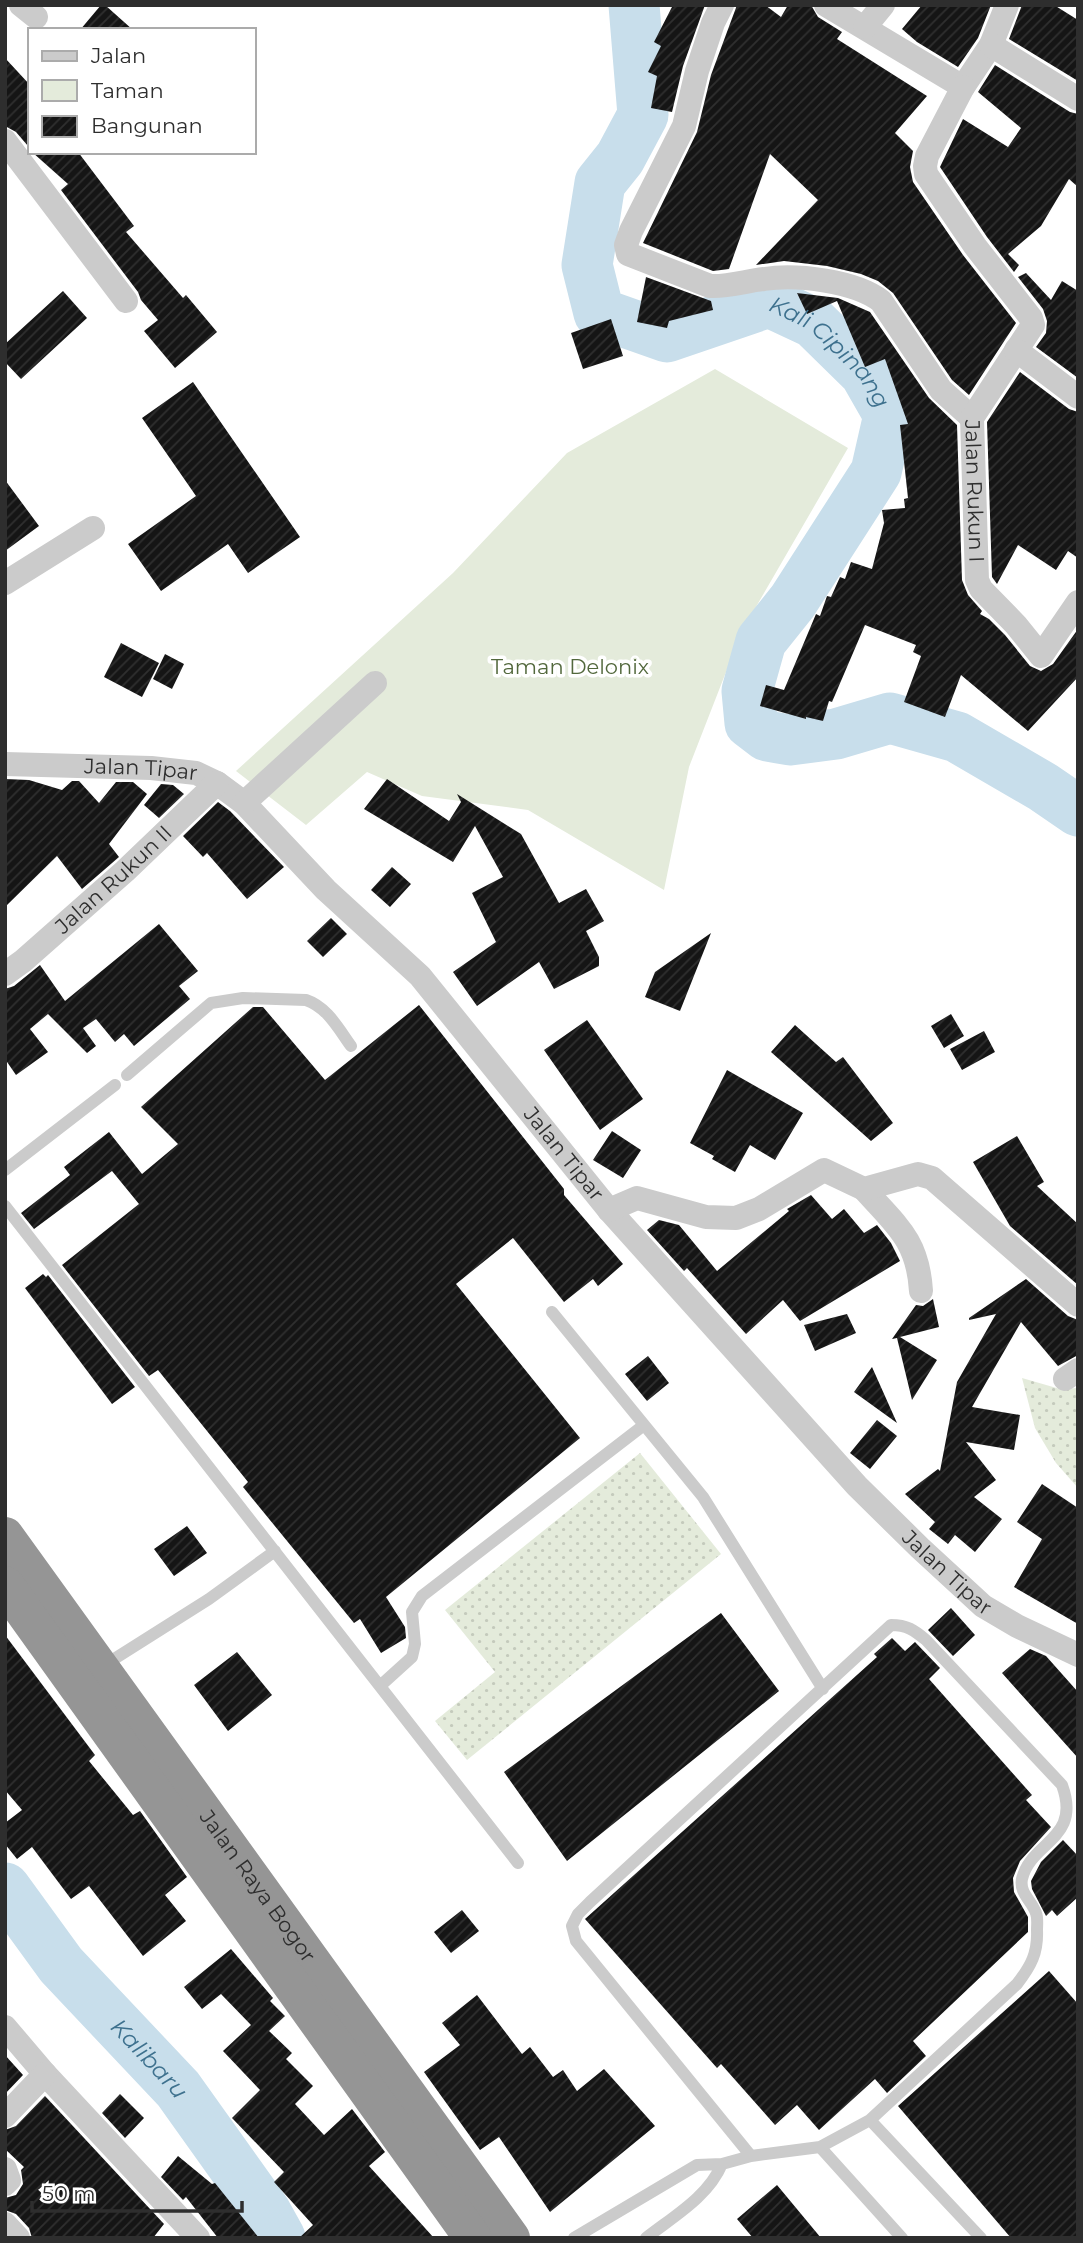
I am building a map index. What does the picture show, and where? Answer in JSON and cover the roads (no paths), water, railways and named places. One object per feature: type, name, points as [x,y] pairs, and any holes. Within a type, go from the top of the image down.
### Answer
[{"type":"highway","name":"Jalan Raya Bogor","points":[[5,1536],[89,1676],[473,2238]]},
{"type":"highway","name":"Jalan Raya Bogor","points":[[5,1586],[89,1676],[511,2238]]},
{"type":"street","points":[[722,5],[697,71],[684,125],[631,231],[626,245],[628,254],[710,286],[781,278],[829,281],[870,292],[881,301],[941,390],[972,418]]},
{"type":"street","points":[[826,5],[963,87]]},
{"type":"street","points":[[865,27],[883,5]]},
{"type":"street","name":"Jalan Rukun I","points":[[1007,5],[991,45],[963,87],[927,156],[925,166],[926,174],[975,246],[1031,318],[1031,329],[972,418],[977,580],[981,589],[1041,656],[1078,602]]},
{"type":"street","points":[[991,45],[1078,99]]},
{"type":"street","points":[[5,141],[126,301]]},
{"type":"street","points":[[1016,350],[1078,397]]},
{"type":"street","points":[[5,583],[93,528]]},
{"type":"street","points":[[244,803],[374,683]]},
{"type":"street","name":"Jalan Tipar","points":[[5,764],[196,773],[218,783],[244,803],[326,890],[419,976],[609,1210],[830,1457],[920,1548],[983,1606],[1078,1656]]},
{"type":"street","name":"Jalan Rukun II","points":[[5,974],[125,871],[218,783]]},
{"type":"street","points":[[609,1210],[637,1198],[706,1217],[736,1218],[760,1209],[824,1170],[864,1189],[898,1227],[914,1250],[920,1271],[921,1291]]},
{"type":"street","points":[[864,1189],[918,1174],[932,1178],[1078,1305]]},
{"type":"street","points":[[5,2027],[188,2233]]},
{"type":"street","points":[[5,2116],[45,2074]]},
{"type":"street","points":[[5,2169],[9,2180],[5,2184]]},
{"type":"street","points":[[5,2224],[18,2238]]},
{"type":"lane","points":[[127,1075],[211,1003],[227,999],[313,1002],[329,1016],[351,1046]]},
{"type":"lane","points":[[5,1170],[115,1085]]},
{"type":"lane","points":[[5,1206],[519,1863]]},
{"type":"lane","points":[[552,1312],[703,1497],[823,1689]]},
{"type":"lane","points":[[380,1685],[412,1657],[415,1644],[412,1612],[422,1596],[644,1424]]},
{"type":"lane","points":[[89,1676],[209,1599],[275,1551]]},
{"type":"lane","points":[[574,2238],[697,2165],[722,2164],[751,2156],[820,2147],[870,2120],[1017,1984],[1034,1960],[1038,1941],[1037,1914],[1021,1888],[1021,1882],[1028,1866],[1060,1830],[1068,1802],[1062,1785],[926,1640],[911,1628],[891,1625],[590,1902],[578,1914],[572,1926],[576,1941],[751,2156]]},
{"type":"lane","points":[[870,2120],[981,2238]]},
{"type":"lane","points":[[820,2147],[902,2238]]},
{"type":"lane","points":[[646,2238],[703,2194],[716,2179],[722,2164]]},
{"type":"waterway","name":"Kali Cipinang","points":[[634,5],[643,115],[620,158],[600,183],[587,265],[599,313],[667,337],[769,302],[814,323],[865,373],[889,415],[876,472],[793,601],[761,641],[747,691],[750,723],[767,736],[790,740],[836,734],[890,718],[957,737],[1043,787],[1078,811]]},
{"type":"waterway","name":"Kalibaru","points":[[5,1888],[61,1965],[178,2089],[265,2211],[280,2238]]},
{"type":"park label","name":"Taman Delonix","points":[[570,667]]}]
